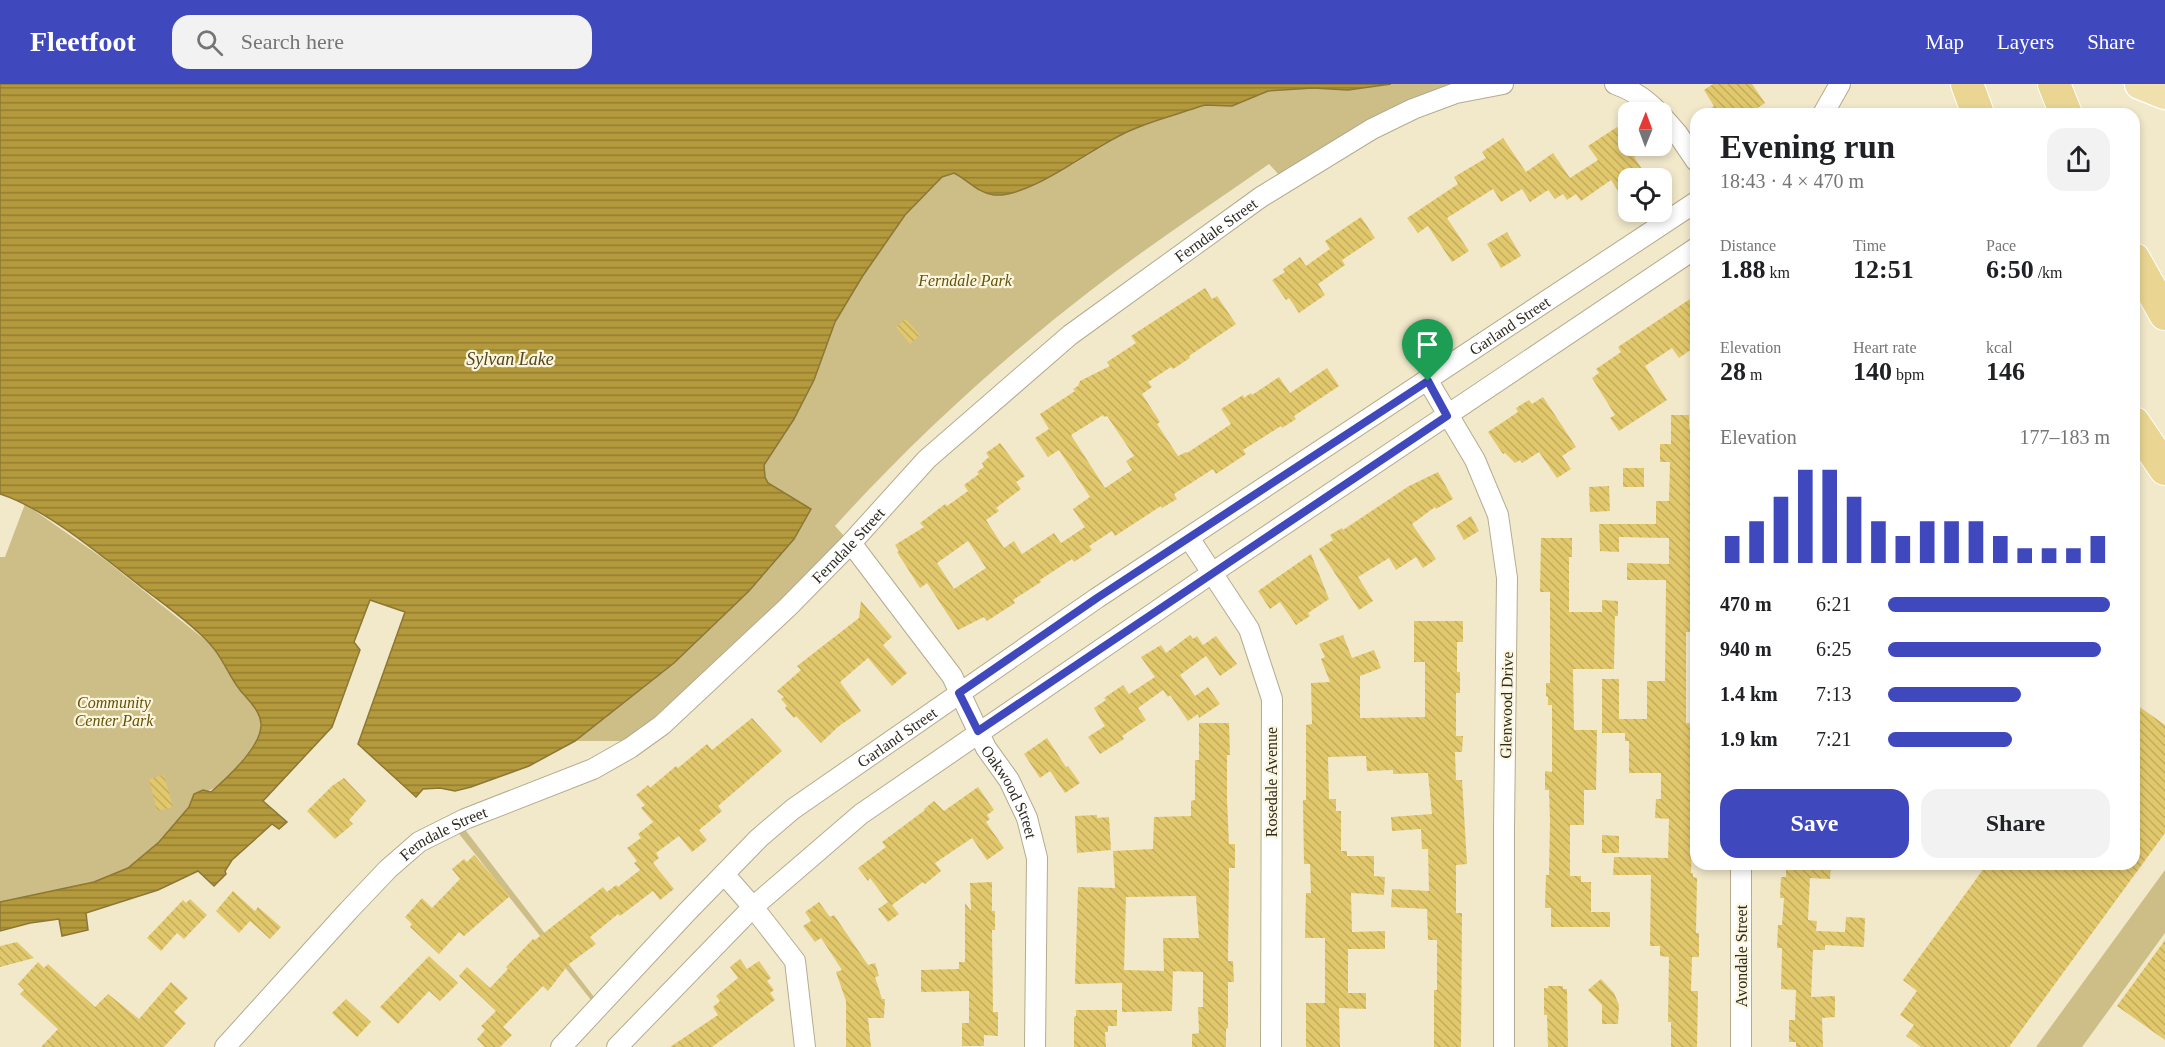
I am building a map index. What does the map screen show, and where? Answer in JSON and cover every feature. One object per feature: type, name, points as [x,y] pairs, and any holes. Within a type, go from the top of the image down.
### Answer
[{"type":"highway","points":[[1967,84],[1975,108]]},
{"type":"highway","points":[[2054,84],[2064,108]]},
{"type":"highway","points":[[2140,270],[2165,314]]},
{"type":"highway","points":[[2140,432],[2165,469]]},
{"type":"main road","points":[[2140,84],[2165,94]]},
{"type":"street","name":"Ferndale Street","points":[[225,1047],[349,910],[388,869],[419,842],[465,819],[593,769],[630,748],[662,724],[788,607],[852,543],[934,453],[1070,335],[1261,197],[1372,129],[1413,109],[1456,93],[1503,84]]},
{"type":"street","points":[[1615,84],[1629,89],[1648,102]]},
{"type":"street","points":[[1826,108],[1840,84]]},
{"type":"street","points":[[1672,127],[1690,152]]},
{"type":"street","name":"Garland Street","points":[[561,1047],[759,838],[793,809],[1078,611],[1690,206]]},
{"type":"street","points":[[617,1047],[753,907],[861,813],[978,731],[1690,252]]},
{"type":"street","name":"Glenwood Drive","points":[[1428,381],[1475,460],[1498,515],[1507,578],[1504,1047]]},
{"type":"street","name":"Rosedale Avenue","points":[[1189,538],[1249,629],[1272,699],[1271,1047]]},
{"type":"street","name":"Oakwood Street","points":[[852,543],[952,676],[986,748],[1009,780],[1027,818],[1037,858],[1035,1047]]},
{"type":"street","name":"Avondale Street","points":[[1741,870],[1741,1047]]},
{"type":"street","points":[[724,874],[795,961],[805,1047]]},
{"type":"green space","name":"Ferndale Park","points":[[1391,84],[1461,84],[1280,176],[1269,164],[1112,274],[1022,346],[957,403],[835,526],[844,536],[734,646],[639,731],[623,741],[575,741],[674,663],[749,591],[794,539],[811,509],[768,483],[764,465],[814,380],[835,322],[862,277],[905,215],[942,177],[954,173],[982,192],[1052,174],[1072,165],[1128,131],[1205,105],[1232,106],[1268,91],[1313,88],[1348,90]]},
{"type":"green space","name":"Community Center Park","points":[[25,504],[104,559],[209,643],[237,686],[255,708],[261,723],[253,745],[228,776],[215,788],[194,794],[189,807],[159,842],[128,868],[94,882],[0,902],[0,557],[5,557]]},
{"type":"green space","points":[[463,827],[594,997],[591,1000],[456,830]]},
{"type":"green space","points":[[2165,870],[2165,933],[2082,1047],[2036,1047]]},
{"type":"water","name":"Sylvan Lake","points":[[0,84],[1391,84],[1348,90],[1313,88],[1268,91],[1232,106],[1198,107],[1129,131],[1044,180],[1009,194],[988,194],[954,173],[942,177],[905,215],[862,277],[835,322],[814,380],[794,419],[764,465],[768,483],[811,509],[794,539],[749,591],[674,663],[575,741],[529,766],[455,791],[440,788],[423,789],[416,797],[358,744],[405,612],[370,600],[354,642],[360,650],[332,727],[263,801],[287,822],[279,829],[272,824],[232,860],[225,871],[226,874],[214,886],[198,871],[158,890],[86,913],[88,930],[62,936],[59,919],[30,923],[0,931],[0,902],[94,882],[128,868],[159,842],[189,807],[194,794],[203,790],[211,792],[234,770],[256,742],[261,724],[256,710],[218,655],[195,629],[56,522],[0,494]]},
{"type":"building","points":[[1713,84],[1752,84],[1765,103],[1758,108],[1711,108],[1714,106],[1704,90]]},
{"type":"building","points":[[1617,127],[1618,156],[1636,156],[1634,157],[1641,168],[1618,168],[1618,190],[1611,180],[1581,201],[1576,194],[1567,200],[1563,194],[1555,199],[1548,190],[1530,202],[1522,189],[1501,202],[1493,189],[1447,218],[1469,251],[1452,262],[1428,226],[1418,233],[1407,218],[1458,184],[1454,177],[1486,158],[1482,152],[1503,138],[1526,172],[1553,153],[1570,178],[1598,160],[1588,146]]},
{"type":"building","points":[[1361,217],[1375,238],[1342,260],[1345,265],[1318,284],[1325,295],[1299,313],[1289,298],[1286,300],[1272,280],[1285,272],[1283,269],[1300,257],[1306,266],[1330,249],[1325,241]]},
{"type":"building","points":[[1507,232],[1521,256],[1501,268],[1487,244]]},
{"type":"building","points":[[1205,288],[1212,299],[1217,296],[1236,324],[1189,356],[1190,358],[1148,382],[1152,387],[1142,394],[1160,422],[1157,424],[1178,456],[1187,453],[1231,424],[1221,409],[1243,395],[1244,398],[1251,393],[1252,395],[1279,377],[1290,393],[1327,368],[1339,386],[1294,416],[1296,419],[1243,450],[1246,454],[1216,474],[1213,469],[1174,494],[1177,499],[1162,508],[1161,506],[1115,536],[1112,531],[1089,546],[1092,550],[1074,562],[1072,559],[1040,580],[1041,582],[1013,600],[1015,603],[987,621],[984,617],[958,630],[927,583],[920,588],[895,545],[924,527],[920,523],[945,504],[947,506],[968,491],[964,485],[979,474],[977,472],[984,467],[982,463],[989,457],[986,453],[1000,443],[1025,476],[1016,482],[1021,489],[996,508],[999,511],[986,520],[1004,548],[1014,541],[1022,554],[1054,533],[1061,543],[1085,527],[1073,509],[1090,497],[1059,450],[1048,457],[1035,438],[1049,429],[1040,414],[1075,391],[1073,389],[1080,381],[1110,366],[1107,362],[1136,343],[1131,336]],"holes":[[[1103,415],[1107,416],[1134,456],[1126,461],[1132,470],[1105,488],[1071,435]],[[968,541],[986,568],[954,589],[937,563]]]},
{"type":"building","points":[[1690,299],[1690,350],[1679,358],[1672,348],[1645,366],[1667,400],[1619,431],[1610,418],[1615,415],[1592,378],[1599,373],[1596,369],[1621,352],[1618,347]]},
{"type":"building","points":[[906,319],[920,335],[910,344],[896,327]]},
{"type":"building","points":[[1543,397],[1576,447],[1562,456],[1571,469],[1557,478],[1539,452],[1522,463],[1520,460],[1515,463],[1505,453],[1503,454],[1488,432],[1518,412],[1516,408],[1529,400],[1532,404]]},
{"type":"building","points":[[1671,415],[1689,415],[1690,632],[1686,632],[1686,723],[1690,723],[1690,870],[1693,877],[1697,878],[1696,933],[1699,933],[1699,957],[1692,957],[1691,991],[1698,991],[1697,1047],[1671,1047],[1671,1022],[1668,1022],[1669,957],[1660,956],[1660,946],[1650,946],[1651,875],[1613,875],[1614,857],[1668,858],[1669,819],[1655,818],[1656,799],[1661,799],[1661,773],[1629,773],[1629,741],[1625,741],[1625,733],[1602,733],[1602,679],[1619,679],[1619,719],[1647,719],[1647,681],[1665,681],[1666,580],[1627,580],[1627,563],[1669,564],[1669,538],[1619,537],[1619,552],[1600,551],[1599,524],[1656,524],[1656,501],[1669,501],[1670,462],[1660,462],[1660,444],[1671,444]]},
{"type":"building","points":[[1623,468],[1644,468],[1644,487],[1623,487]]},
{"type":"building","points":[[1438,472],[1453,499],[1436,509],[1435,507],[1412,524],[1436,559],[1423,568],[1416,557],[1396,570],[1389,558],[1358,577],[1373,601],[1359,610],[1319,549],[1333,540],[1330,535],[1342,528],[1343,530],[1409,486]]},
{"type":"building","points":[[1609,486],[1610,511],[1590,512],[1589,487]]},
{"type":"building","points":[[1471,516],[1479,531],[1464,540],[1456,526]]},
{"type":"building","points":[[1541,538],[1572,538],[1572,557],[1569,557],[1569,612],[1602,612],[1602,600],[1618,601],[1618,616],[1615,616],[1614,669],[1573,669],[1574,730],[1597,730],[1596,790],[1584,790],[1584,825],[1570,825],[1570,876],[1581,876],[1581,882],[1591,882],[1591,912],[1610,912],[1610,927],[1551,927],[1551,908],[1545,908],[1546,875],[1549,875],[1550,821],[1549,790],[1545,790],[1545,771],[1552,772],[1552,705],[1548,705],[1546,696],[1546,683],[1550,683],[1550,592],[1540,592]]},
{"type":"building","points":[[1311,554],[1329,599],[1308,613],[1310,616],[1296,625],[1280,602],[1270,609],[1258,591]]},
{"type":"building","points":[[861,601],[892,637],[883,645],[907,673],[892,686],[868,658],[840,682],[861,711],[839,726],[821,743],[796,716],[794,718],[785,708],[787,706],[781,699],[784,697],[777,691],[801,670],[797,666],[859,618]]},
{"type":"building","points":[[1414,621],[1463,621],[1463,642],[1457,642],[1460,693],[1456,693],[1456,736],[1463,736],[1462,752],[1455,752],[1456,780],[1462,780],[1467,864],[1456,865],[1456,913],[1462,913],[1461,1047],[1434,1047],[1437,940],[1428,940],[1427,909],[1391,907],[1392,889],[1429,891],[1428,849],[1422,849],[1421,829],[1392,831],[1391,817],[1432,814],[1428,773],[1393,774],[1393,770],[1367,771],[1366,756],[1328,757],[1329,799],[1336,799],[1336,811],[1341,811],[1341,851],[1347,851],[1347,856],[1374,856],[1374,876],[1385,877],[1384,895],[1351,893],[1352,932],[1385,931],[1385,949],[1348,949],[1348,993],[1366,993],[1366,1009],[1339,1008],[1340,1047],[1306,1047],[1306,1003],[1325,1003],[1325,938],[1305,938],[1306,893],[1311,893],[1310,864],[1304,864],[1303,800],[1306,800],[1306,725],[1312,724],[1311,683],[1330,682],[1321,659],[1325,657],[1319,644],[1343,635],[1352,658],[1374,650],[1381,668],[1360,676],[1360,718],[1425,717],[1425,662],[1414,662]]},
{"type":"building","points":[[1190,635],[1193,639],[1197,636],[1203,645],[1216,636],[1237,664],[1220,676],[1206,656],[1180,675],[1195,696],[1208,687],[1220,704],[1199,718],[1198,714],[1188,721],[1170,695],[1168,697],[1163,690],[1138,708],[1146,720],[1122,736],[1124,739],[1100,754],[1088,737],[1105,726],[1094,708],[1123,685],[1129,694],[1155,677],[1141,657],[1161,645],[1166,653]]},
{"type":"building","points":[[2140,707],[2165,725],[2165,833],[2140,867]]},
{"type":"building","points":[[752,718],[782,751],[718,806],[722,811],[699,830],[707,840],[692,852],[679,836],[656,853],[659,858],[653,863],[674,889],[660,900],[653,891],[620,916],[618,914],[590,937],[596,944],[569,964],[548,991],[543,986],[503,1027],[512,1035],[500,1047],[485,1047],[477,1039],[485,1030],[481,1026],[496,1011],[459,976],[467,967],[490,988],[508,969],[506,967],[533,939],[535,940],[603,887],[607,892],[616,885],[618,887],[640,870],[634,863],[637,861],[627,848],[641,838],[638,834],[653,822],[641,808],[645,805],[636,795],[648,785],[650,788],[676,766],[678,768],[707,744],[712,750]]},
{"type":"building","points":[[1199,723],[1229,723],[1230,755],[1227,755],[1227,800],[1229,844],[1235,844],[1235,868],[1229,868],[1228,961],[1233,961],[1234,982],[1228,982],[1226,1047],[1192,1047],[1192,1034],[1199,1033],[1198,1007],[1203,1007],[1203,972],[1173,971],[1172,1011],[1122,1012],[1122,983],[1075,984],[1078,887],[1115,888],[1113,851],[1153,849],[1154,817],[1191,816],[1191,801],[1195,800],[1195,760],[1199,760]],"holes":[[[1196,896],[1199,938],[1163,938],[1164,971],[1124,970],[1126,897]]]},
{"type":"building","points":[[1047,738],[1066,767],[1068,766],[1080,783],[1065,793],[1050,771],[1040,778],[1024,754]]},
{"type":"building","points":[[164,775],[173,807],[157,811],[149,779]]},
{"type":"building","points":[[344,778],[366,801],[349,820],[353,824],[335,839],[307,811],[332,786]]},
{"type":"building","points":[[978,787],[994,810],[987,815],[990,819],[986,822],[1004,848],[987,860],[972,838],[935,863],[941,871],[892,905],[899,914],[888,922],[878,909],[888,902],[870,878],[868,881],[858,868],[886,847],[882,842],[934,801],[944,811]]},
{"type":"building","points":[[1097,815],[1097,818],[1109,817],[1111,850],[1077,853],[1075,816]]},
{"type":"building","points":[[1602,835],[1619,836],[1619,853],[1602,853]]},
{"type":"building","points":[[474,855],[510,896],[464,936],[459,932],[439,954],[410,927],[412,924],[405,917],[422,898],[432,908],[460,879],[452,869],[464,859],[467,862]]},
{"type":"building","points":[[1786,870],[1831,870],[1830,879],[1810,878],[1808,920],[1817,921],[1816,931],[1845,932],[1846,917],[1865,918],[1864,947],[1825,945],[1825,950],[1813,950],[1811,997],[1835,996],[1835,1017],[1822,1018],[1823,1047],[1796,1047],[1796,1042],[1789,1042],[1789,1020],[1795,1020],[1796,990],[1781,989],[1782,948],[1777,948],[1778,925],[1782,925],[1784,898],[1780,898],[1781,877],[1786,877]]},
{"type":"building","points":[[1983,870],[2138,870],[2009,1047],[1921,1047],[1906,1036],[1914,1025],[1900,1015],[1917,991],[1903,980]]},
{"type":"building","points":[[992,882],[992,911],[995,911],[995,930],[992,930],[993,1012],[998,1012],[998,1036],[984,1035],[984,1046],[962,1046],[962,1023],[969,1023],[969,991],[921,992],[921,970],[959,969],[959,962],[965,962],[965,903],[971,911],[970,883]]},
{"type":"building","points":[[233,891],[255,911],[258,907],[281,927],[270,939],[250,921],[239,933],[216,911]]},
{"type":"building","points":[[190,899],[207,915],[184,939],[177,933],[161,951],[147,938],[183,900],[186,903]]},
{"type":"building","points":[[819,902],[830,917],[834,915],[868,965],[875,963],[879,976],[875,977],[882,999],[885,999],[884,1018],[868,1018],[871,1047],[846,1047],[846,1001],[836,972],[842,970],[821,938],[815,942],[803,926],[811,921],[805,912]]},
{"type":"building","points":[[2165,940],[2165,1040],[2117,1006]]},
{"type":"building","points":[[17,942],[34,958],[0,967],[0,946]]},
{"type":"building","points":[[429,956],[458,983],[440,1001],[429,991],[398,1024],[380,1007]]},
{"type":"building","points":[[740,959],[747,969],[759,961],[771,978],[767,981],[774,990],[770,993],[775,1000],[712,1047],[670,1047],[718,1015],[713,1007],[720,1001],[716,996],[738,978],[730,967]]},
{"type":"building","points":[[38,962],[44,968],[48,964],[95,1007],[108,994],[139,1019],[171,982],[188,998],[174,1012],[186,1023],[164,1047],[41,1047],[58,1029],[20,994],[24,990],[18,984]]},
{"type":"building","points":[[1601,979],[1614,993],[1619,1005],[1618,1024],[1602,1024],[1602,1005],[1588,990]]},
{"type":"building","points":[[1563,986],[1563,989],[1567,989],[1568,1047],[1548,1047],[1547,1015],[1544,1015],[1544,988]]},
{"type":"building","points":[[346,999],[371,1022],[357,1037],[332,1013]]},
{"type":"building","points":[[1076,1010],[1117,1010],[1117,1026],[1108,1026],[1108,1032],[1105,1032],[1106,1047],[1074,1047]]},
{"type":"route","points":[[1428,381],[1447,416],[978,731],[959,693],[1097,598],[1428,381]]}]
